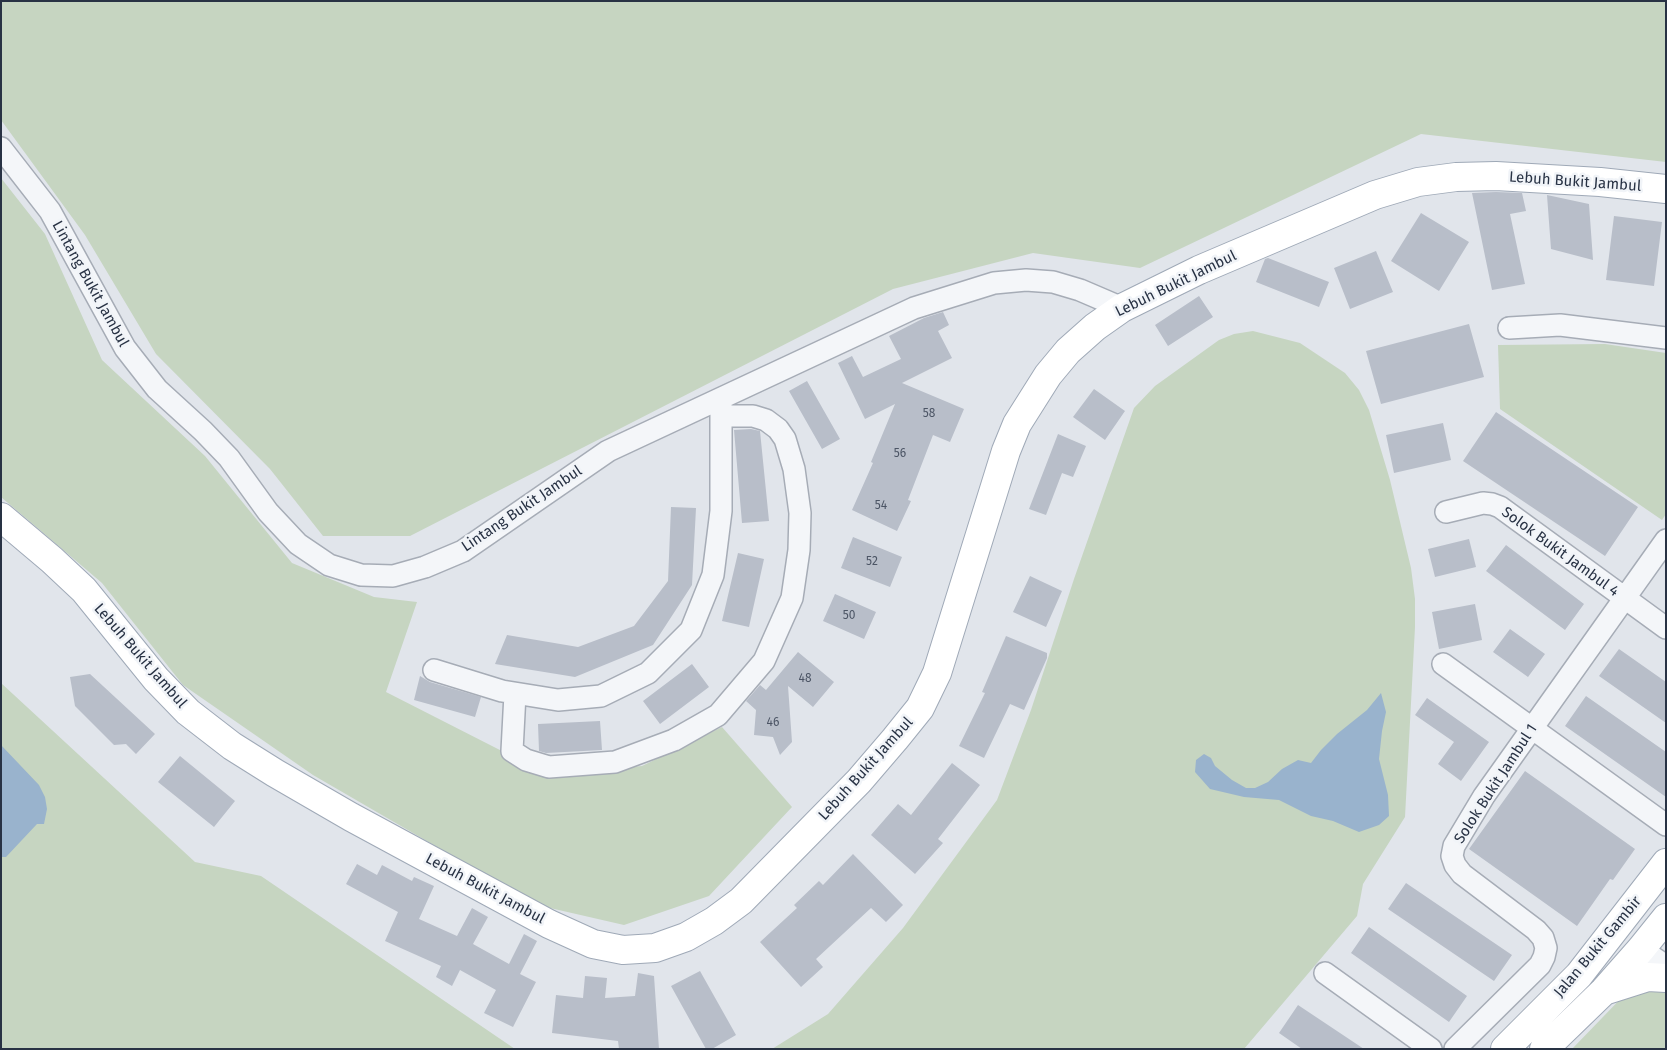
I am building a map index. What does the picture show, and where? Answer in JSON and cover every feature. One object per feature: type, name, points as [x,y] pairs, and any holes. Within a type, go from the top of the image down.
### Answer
[{"type":"main road","name":"Lebuh Bukit Jambul","points":[[1,517],[32,542],[84,590],[156,679],[188,712],[232,746],[334,807],[549,924],[592,944],[622,950],[655,948],[686,937],[714,922],[741,901],[859,781],[896,740],[920,708],[937,673],[1006,451],[1017,424],[1048,375],[1068,351],[1095,327],[1122,308],[1199,270],[1367,198],[1418,182],[1456,177],[1496,176],[1600,182],[1666,189]]},
{"type":"main road","points":[[1579,975],[1608,959],[1641,949],[1643,914],[1658,874]]},
{"type":"main road","name":"Jalan Bukit Gambir","points":[[1506,1049],[1579,975],[1658,874]]},
{"type":"main road","name":"Jalan Bukit Gambir","points":[[1544,1049],[1604,991],[1666,918]]},
{"type":"main road","points":[[1604,991],[1648,977],[1666,978]]},
{"type":"street","name":"Lintang Bukit Jambul","points":[[1,148],[50,211],[125,348],[157,389],[204,431],[230,458],[268,512],[298,544],[329,565],[361,575],[393,576],[426,567],[463,551],[608,451],[721,407],[914,308],[994,283],[1026,280],[1053,282],[1080,290],[1122,308]]},
{"type":"street","points":[[1510,328],[1560,325],[1666,338]]},
{"type":"street","points":[[434,670],[515,694],[558,700],[601,696],[648,673],[691,630],[713,575],[721,511],[721,407],[766,420],[778,429],[785,439],[794,469],[800,512],[798,559],[792,598],[764,661],[718,714],[674,740],[615,762],[549,767],[526,760],[512,751],[515,694]]},
{"type":"street","name":"Solok Bukit Jambul 4","points":[[1446,512],[1483,503],[1500,507],[1666,628]]},
{"type":"street","name":"Solok Bukit Jambul 1","points":[[1455,1049],[1540,965],[1546,948],[1543,938],[1536,930],[1462,874],[1455,865],[1452,856],[1454,846],[1484,796],[1531,728],[1666,540]]},
{"type":"street","points":[[1443,664],[1666,824]]},
{"type":"street","points":[[1641,949],[1666,966]]},
{"type":"street","points":[[1325,973],[1431,1049]]},
{"type":"green space","points":[[1,1],[1666,1],[1666,162],[1421,134],[1140,268],[1033,253],[893,289],[410,536],[323,536],[270,469],[156,354],[85,235],[1,120]]},
{"type":"green space","points":[[1,178],[45,234],[102,360],[205,456],[292,563],[374,597],[417,602],[386,692],[547,774],[642,766],[722,727],[792,807],[709,896],[624,925],[537,905],[313,775],[183,685],[102,583],[1,497]]},
{"type":"green space","points":[[1253,331],[1300,343],[1345,373],[1359,390],[1369,410],[1390,480],[1411,568],[1415,599],[1415,627],[1405,817],[1363,884],[1357,916],[1244,1049],[772,1049],[828,1014],[903,928],[997,800],[1031,710],[1074,579],[1134,408],[1155,386],[1219,340],[1234,334]]},
{"type":"green space","points":[[1605,344],[1666,353],[1666,514],[1662,520],[1500,409],[1498,345]]},
{"type":"green space","points":[[1,683],[195,862],[261,876],[515,1049],[1,1049]]},
{"type":"green space","points":[[1666,986],[1666,1049],[1572,1049],[1631,988]]},
{"type":"water","points":[[1381,693],[1386,712],[1379,759],[1388,795],[1389,816],[1379,825],[1359,832],[1333,821],[1311,816],[1279,800],[1244,797],[1210,789],[1195,772],[1196,760],[1204,754],[1211,758],[1215,766],[1232,780],[1246,788],[1255,788],[1268,782],[1282,769],[1298,760],[1311,763],[1337,734],[1367,710]]},
{"type":"water","points":[[1,745],[39,785],[45,797],[47,809],[44,824],[37,824],[6,857],[1,857]]},
{"type":"building","points":[[1472,193],[1522,193],[1526,211],[1510,214],[1525,284],[1492,290]]},
{"type":"building","points":[[1547,195],[1589,204],[1593,260],[1551,249]]},
{"type":"building","points":[[1421,213],[1469,242],[1439,291],[1391,261]]},
{"type":"building","points":[[1614,216],[1662,222],[1654,286],[1606,280]]},
{"type":"building","points":[[1376,251],[1393,292],[1350,309],[1334,268]]},
{"type":"building","points":[[1268,258],[1329,282],[1319,307],[1256,282],[1265,259]]},
{"type":"building","points":[[1199,296],[1213,317],[1168,346],[1155,325]]},
{"type":"building","points":[[943,312],[949,325],[938,331],[952,358],[902,383],[964,409],[950,442],[933,435],[908,500],[911,501],[897,531],[852,510],[873,463],[871,462],[895,404],[865,419],[838,363],[852,356],[863,377],[901,359],[889,336],[924,318]]},
{"type":"building","points":[[1469,324],[1484,377],[1381,404],[1366,351]]},
{"type":"building","points":[[807,381],[840,439],[822,449],[789,391]]},
{"type":"building","points":[[1094,389],[1125,411],[1105,440],[1073,417]]},
{"type":"building","points":[[1496,412],[1638,507],[1605,556],[1463,461]]},
{"type":"building","points":[[1443,423],[1451,460],[1394,473],[1386,435]]},
{"type":"building","points":[[751,429],[760,431],[769,521],[742,523],[734,430]]},
{"type":"building","points":[[1058,434],[1086,446],[1073,477],[1062,473],[1046,515],[1029,509]]},
{"type":"building","points":[[671,507],[696,508],[692,585],[653,645],[575,677],[495,664],[507,635],[578,647],[634,626],[668,581]]},
{"type":"building","points":[[853,537],[902,557],[890,587],[841,568]]},
{"type":"building","points":[[1469,539],[1476,567],[1435,577],[1428,549]]},
{"type":"building","points":[[1506,545],[1584,604],[1565,630],[1486,571]]},
{"type":"building","points":[[738,553],[764,559],[749,627],[722,621]]},
{"type":"building","points":[[1030,576],[1062,591],[1046,627],[1013,612]]},
{"type":"building","points":[[835,594],[876,612],[864,639],[823,621]]},
{"type":"building","points":[[1475,604],[1482,640],[1439,649],[1432,612]]},
{"type":"building","points":[[1510,629],[1545,654],[1528,677],[1493,652]]},
{"type":"building","points":[[1006,636],[1047,653],[1047,658],[1024,710],[1010,704],[984,758],[959,746],[985,693],[982,692]]},
{"type":"building","points":[[1619,649],[1666,682],[1666,723],[1599,676]]},
{"type":"building","points":[[798,652],[834,682],[813,707],[788,686],[792,742],[780,755],[773,737],[754,735],[756,710],[746,701],[760,685],[766,690]]},
{"type":"building","points":[[692,664],[709,687],[660,724],[643,701]]},
{"type":"building","points":[[90,674],[155,734],[136,754],[126,744],[114,745],[75,706],[70,677]]},
{"type":"building","points":[[420,676],[430,682],[481,697],[475,717],[414,700]]},
{"type":"building","points":[[1586,696],[1666,752],[1666,797],[1565,726]]},
{"type":"building","points":[[1427,698],[1489,742],[1461,781],[1438,764],[1454,742],[1415,715]]},
{"type":"building","points":[[600,721],[602,750],[546,753],[539,751],[538,724]]},
{"type":"building","points":[[180,756],[235,801],[214,827],[158,782]]},
{"type":"building","points":[[952,763],[980,785],[938,839],[943,843],[915,874],[871,835],[898,804],[911,815]]},
{"type":"building","points":[[1525,771],[1635,849],[1613,880],[1610,879],[1577,926],[1469,849]]},
{"type":"building","points":[[853,854],[903,905],[886,922],[871,908],[816,959],[823,967],[801,987],[760,942],[797,908],[794,905],[819,881],[823,885]]},
{"type":"building","points":[[357,864],[377,875],[382,865],[412,881],[414,877],[434,886],[419,919],[457,936],[472,908],[488,917],[473,944],[509,964],[524,934],[537,941],[520,974],[536,982],[513,1027],[484,1013],[496,990],[460,970],[452,986],[436,977],[441,966],[385,941],[398,912],[346,884]]},
{"type":"building","points":[[1406,883],[1512,955],[1494,981],[1388,909]]},
{"type":"building","points":[[1369,927],[1467,996],[1449,1022],[1351,953]]},
{"type":"building","points":[[700,971],[736,1035],[712,1049],[706,1049],[671,986]]},
{"type":"building","points":[[638,973],[654,976],[659,1049],[619,1049],[618,1041],[552,1033],[556,995],[583,998],[585,976],[607,978],[605,998],[635,996]]},
{"type":"building","points":[[1298,1005],[1364,1049],[1302,1049],[1279,1033]]}]
